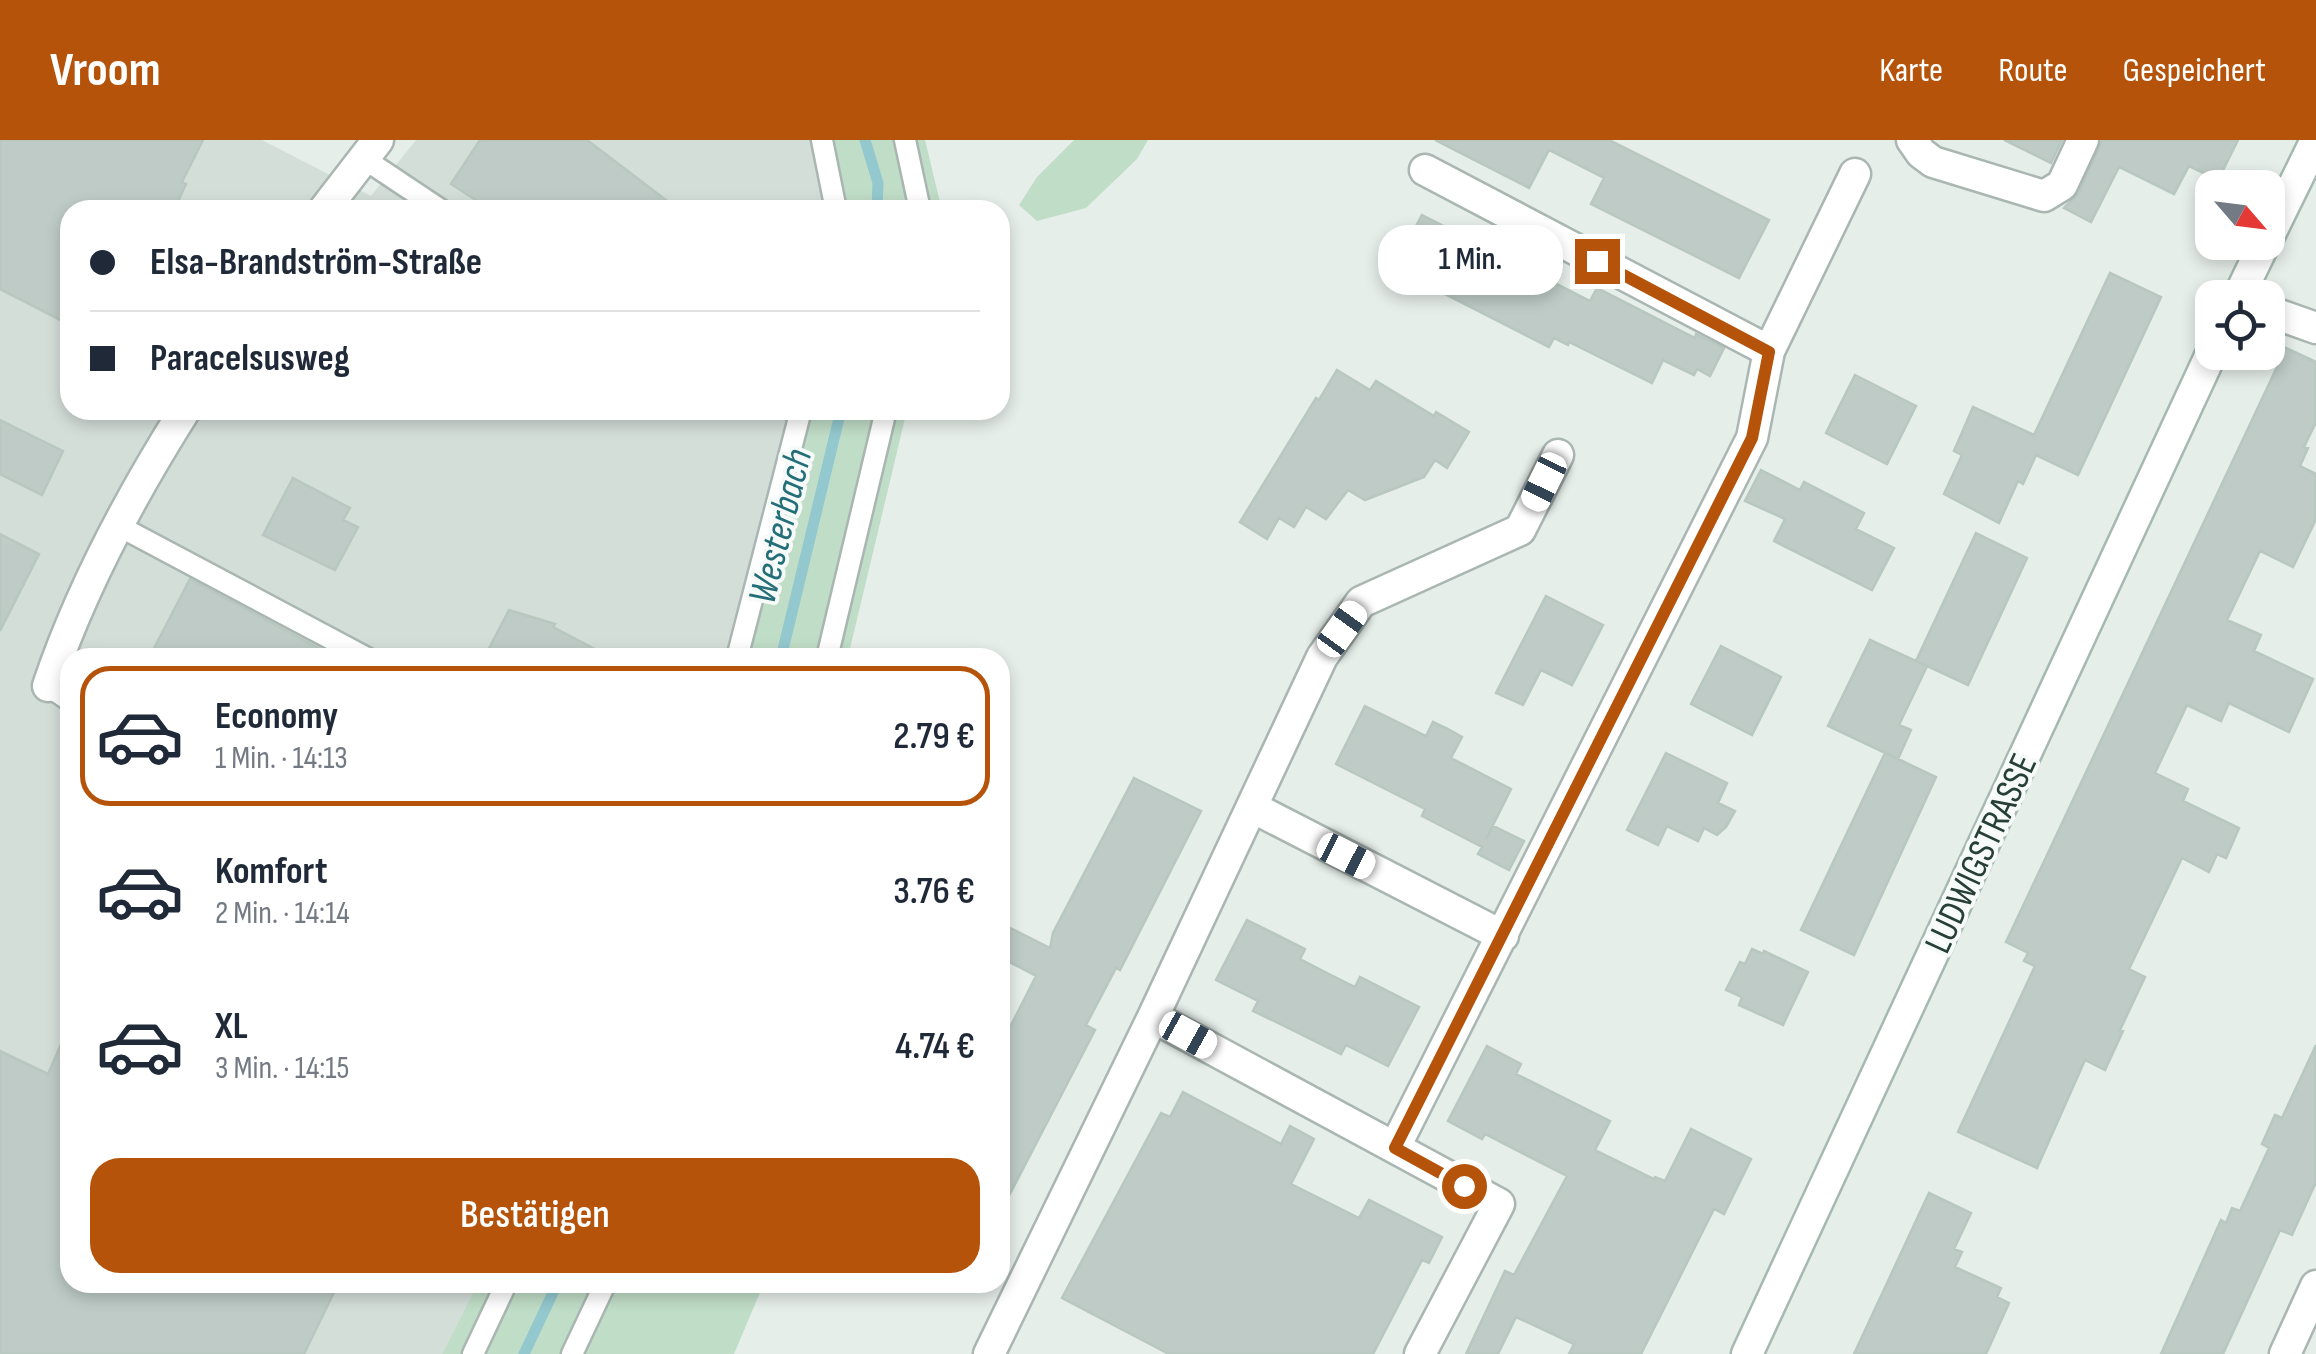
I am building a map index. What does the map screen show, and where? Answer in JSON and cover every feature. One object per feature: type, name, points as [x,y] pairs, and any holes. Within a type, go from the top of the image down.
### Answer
[{"type":"street","points":[[332,200],[371,149],[338,140]]},
{"type":"street","points":[[1912,140],[1933,162],[2044,196],[2062,185],[2083,140]]},
{"type":"street","points":[[2285,202],[2316,140]]},
{"type":"street","points":[[1425,170],[1769,352]]},
{"type":"street","points":[[1395,1148],[1752,438],[1769,352],[1855,174]]},
{"type":"street","points":[[2285,318],[2316,328]]},
{"type":"street","name":"LUDWIGSTRASSE","points":[[1747,1354],[2204,370]]},
{"type":"street","points":[[64,648],[66,633],[117,525],[179,420]]},
{"type":"street","points":[[989,1354],[1322,656],[1361,602],[1520,530],[1558,455]]},
{"type":"street","points":[[1252,808],[1503,936]]},
{"type":"street","points":[[1153,1016],[1498,1204],[1420,1354]]},
{"type":"street","points":[[2285,1354],[2316,1286]]},
{"type":"lane","points":[[822,140],[834,200]]},
{"type":"lane","points":[[906,140],[918,200]]},
{"type":"lane","points":[[371,149],[429,200]]},
{"type":"lane","points":[[741,648],[798,420]]},
{"type":"lane","points":[[829,648],[884,420]]},
{"type":"lane","points":[[117,525],[348,648]]},
{"type":"lane","points":[[472,1354],[501,1293]]},
{"type":"lane","points":[[572,1354],[601,1293]]},
{"type":"shaded area","points":[[0,140],[262,140],[371,196],[416,140],[809,140],[821,200],[60,200],[60,420],[786,420],[727,648],[60,648],[60,1293],[473,1293],[442,1354],[0,1354]]},
{"type":"green space","points":[[809,140],[925,140],[940,200],[821,200]]},
{"type":"green space","points":[[1074,140],[1148,140],[1137,159],[1086,208],[1037,221],[1019,205],[1037,177]]},
{"type":"green space","points":[[786,420],[905,420],[850,648],[729,648]]},
{"type":"green space","points":[[473,1293],[760,1293],[734,1354],[442,1354]]},
{"type":"building","points":[[0,140],[203,140],[182,182],[186,184],[179,200],[60,200],[60,320],[0,289]]},
{"type":"building","points":[[480,140],[587,140],[666,200],[476,200],[451,184]]},
{"type":"building","points":[[1435,140],[1609,140],[1769,220],[1739,278],[1591,204],[1604,178],[1549,150],[1529,188]]},
{"type":"building","points":[[2004,140],[2062,140],[2051,163]]},
{"type":"building","points":[[2102,140],[2238,140],[2223,170],[2197,170],[2189,166],[2174,194],[2119,167],[2091,222],[2064,208],[2079,193]]},
{"type":"building","points":[[1422,215],[1590,301],[1597,288],[1695,338],[1696,334],[1724,348],[1710,376],[1697,369],[1694,375],[1663,360],[1652,383],[1569,342],[1568,345],[1554,338],[1549,347],[1394,268]]},
{"type":"building","points":[[2110,273],[2161,297],[2078,475],[2036,455],[2023,484],[2018,481],[1999,523],[1944,494],[1962,455],[1954,451],[1973,407],[2034,435]]},
{"type":"building","points":[[2285,350],[2316,362],[2316,422],[2300,466],[2316,474],[2316,519],[2293,567],[2260,551],[2227,620],[2261,635],[2254,651],[2313,679],[2289,732],[2229,703],[2221,721],[2187,705],[2155,773],[2188,789],[2183,801],[2239,828],[2226,858],[2217,854],[2209,872],[2182,858],[2129,969],[2145,977],[2105,1070],[2085,1060],[2037,1168],[1958,1132],[2035,966],[2024,961],[2028,953],[2006,942],[2276,370],[2285,370]]},
{"type":"building","points":[[1337,370],[1370,390],[1376,381],[1469,432],[1447,468],[1435,460],[1424,477],[1365,500],[1348,490],[1326,519],[1306,507],[1294,527],[1279,518],[1267,539],[1240,522]]},
{"type":"building","points":[[1855,375],[1916,406],[1887,464],[1826,433]]},
{"type":"building","points":[[0,420],[63,451],[42,495],[0,474]]},
{"type":"building","points":[[1761,470],[1800,490],[1804,482],[1864,513],[1856,529],[1894,548],[1872,590],[1774,541],[1785,519],[1745,501]]},
{"type":"building","points":[[293,478],[350,508],[343,520],[358,527],[335,570],[263,535]]},
{"type":"building","points":[[1976,533],[2027,558],[1968,685],[1916,661]]},
{"type":"building","points":[[0,534],[39,554],[0,631]]},
{"type":"building","points":[[190,579],[318,648],[154,648]]},
{"type":"building","points":[[1546,596],[1603,625],[1572,685],[1541,670],[1523,705],[1496,693]]},
{"type":"building","points":[[509,610],[555,624],[553,627],[593,648],[489,648]]},
{"type":"building","points":[[1870,640],[1927,666],[1899,725],[1911,730],[1898,759],[1936,777],[1854,955],[1801,930],[1885,753],[1896,758],[1828,726]]},
{"type":"building","points":[[1721,646],[1781,677],[1752,735],[1691,704]]},
{"type":"building","points":[[1365,706],[1426,736],[1433,722],[1448,729],[1462,737],[1451,758],[1511,789],[1486,839],[1493,826],[1524,841],[1509,870],[1478,854],[1482,847],[1422,816],[1425,809],[1336,764]]},
{"type":"building","points":[[1666,753],[1727,783],[1718,803],[1735,811],[1717,835],[1704,828],[1698,841],[1667,826],[1658,845],[1627,830]]},
{"type":"building","points":[[1134,778],[1201,811],[1120,970],[1116,968],[1086,1025],[1095,1030],[1010,1194],[1010,1027],[1036,976],[1010,962],[1010,928],[1050,948],[1053,933]]},
{"type":"building","points":[[1247,920],[1305,949],[1300,959],[1327,973],[1355,987],[1360,977],[1419,1007],[1388,1066],[1346,1045],[1341,1054],[1253,1011],[1258,1001],[1216,980]]},
{"type":"building","points":[[1752,949],[1808,972],[1783,1025],[1739,1005],[1742,997],[1726,990],[1740,962],[1745,964]]},
{"type":"building","points":[[2316,1045],[2316,1182],[2292,1235],[2280,1230],[2223,1354],[2161,1354],[2221,1220],[2226,1223],[2232,1208],[2240,1211],[2269,1148],[2262,1144],[2275,1115],[2282,1118]]},
{"type":"building","points":[[1487,1046],[1521,1064],[1516,1074],[1610,1121],[1595,1150],[1654,1179],[1665,1181],[1691,1129],[1751,1159],[1724,1214],[1714,1209],[1641,1354],[1569,1354],[1574,1344],[1516,1317],[1498,1354],[1466,1354],[1505,1271],[1514,1275],[1567,1176],[1485,1134],[1482,1139],[1448,1121]]},
{"type":"building","points":[[60,1047],[60,1293],[334,1293],[304,1354],[0,1354],[0,1051],[48,1074]]},
{"type":"building","points":[[1183,1092],[1281,1144],[1290,1126],[1314,1139],[1291,1184],[1359,1218],[1369,1200],[1442,1237],[1429,1263],[1422,1260],[1373,1354],[1169,1354],[1062,1298],[1161,1113],[1170,1117]]},
{"type":"building","points":[[1929,1193],[1971,1213],[1954,1249],[1962,1252],[1955,1267],[2001,1288],[1997,1297],[2009,1303],[1986,1354],[1854,1354]]},
{"type":"waterway","name":"Westerbach","points":[[865,140],[878,183],[877,200]]},
{"type":"waterway","name":"Westerbach","points":[[783,648],[839,420]]},
{"type":"waterway","name":"Westerbach","points":[[524,1354],[553,1293]]},
{"type":"route","points":[[1464,1186],[1395,1148],[1752,438],[1769,352],[1597,261]]}]
